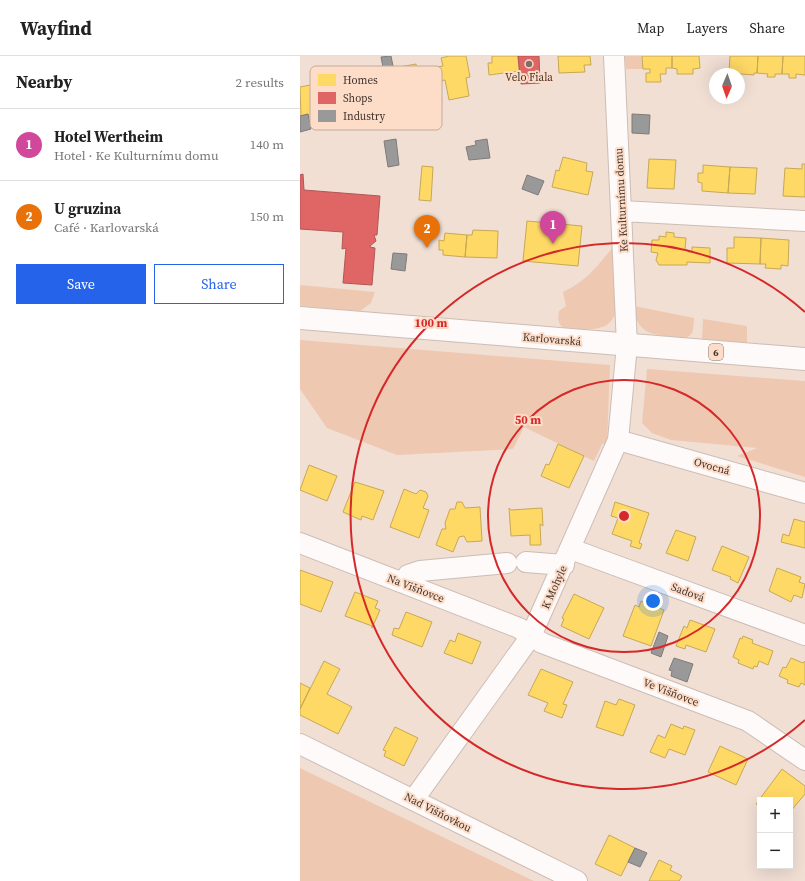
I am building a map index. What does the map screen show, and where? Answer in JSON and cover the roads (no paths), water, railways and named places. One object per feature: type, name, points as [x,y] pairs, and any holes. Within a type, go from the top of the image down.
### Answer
[{"type":"main road","name":"Karlovarská","points":[[300,318],[805,359]]},
{"type":"street","name":"Ke Kulturnímu domu","points":[[614,56],[627,345]]},
{"type":"street","points":[[622,211],[805,220]]},
{"type":"street","name":"K Mohyle","points":[[414,800],[532,636],[618,440],[627,345]]},
{"type":"street","name":"Ovocná","points":[[618,440],[805,493]]},
{"type":"street","name":"Na Višňovce","points":[[300,543],[519,628],[532,636]]},
{"type":"street","name":"Sadová","points":[[403,583],[408,575],[420,572],[567,557],[805,635]]},
{"type":"street","name":"Ve Višňovce","points":[[532,636],[542,643],[748,721],[805,760]]},
{"type":"street","name":"Nad Višňovkou","points":[[300,744],[577,881]]},
{"type":"place","name":"Velo Fiala","points":[[529,64]]},
{"type":"place","name":"Hotel Wertheim","points":[[553,244]]},
{"type":"place","name":"U gruzina","points":[[427,248]]}]
